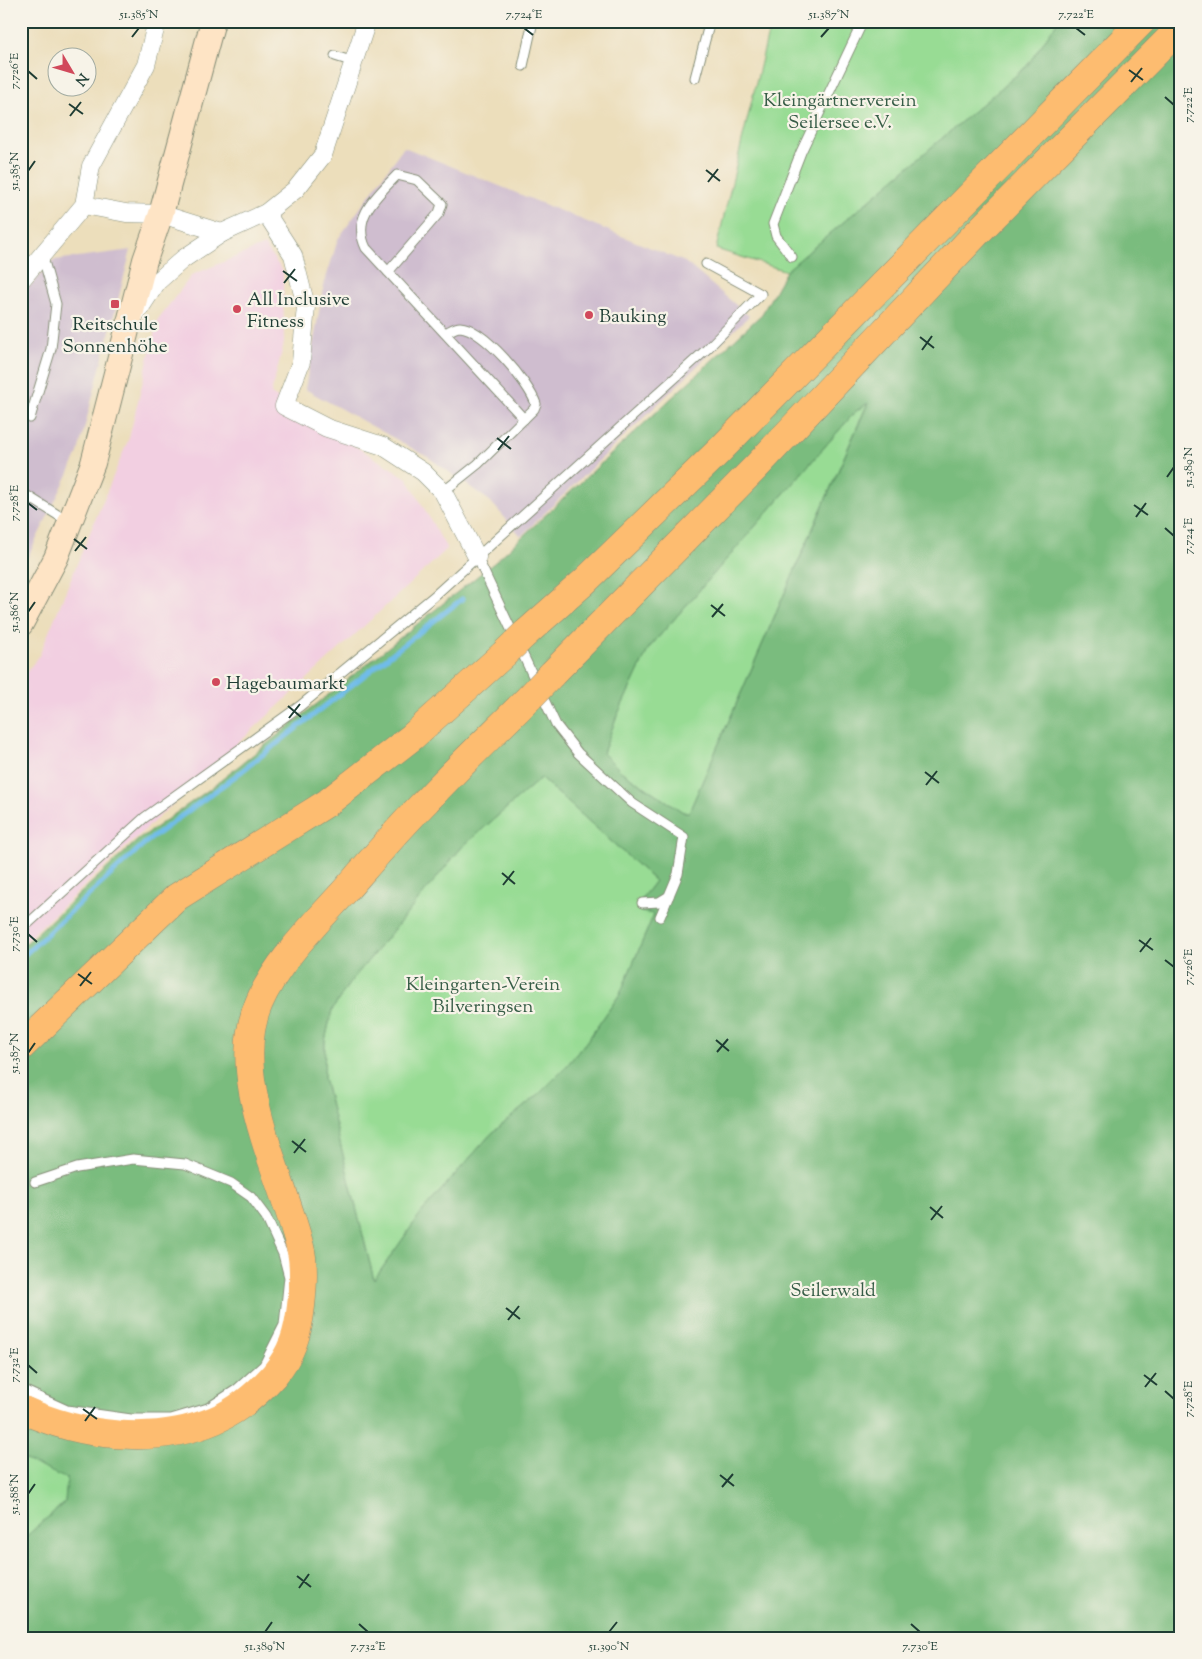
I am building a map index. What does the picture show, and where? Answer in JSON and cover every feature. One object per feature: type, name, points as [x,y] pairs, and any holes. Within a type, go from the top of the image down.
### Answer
[{"type":"highway","points":[[21,1048],[177,897],[327,803],[412,737],[584,582],[718,452],[1142,21]]},
{"type":"highway","points":[[21,1409],[39,1417],[84,1430],[140,1436],[195,1428],[232,1412],[262,1388],[284,1362],[298,1332],[303,1292],[301,1250],[252,1094],[248,1046],[258,1003],[297,944],[426,801],[756,468],[977,233],[1181,27]]},
{"type":"main road","points":[[21,624],[56,558],[93,463],[128,327],[161,214],[213,21]]},
{"type":"street","points":[[23,274],[84,205],[91,166],[146,65],[157,21]]},
{"type":"street","points":[[128,327],[157,282],[183,259],[222,233],[266,214],[296,189],[323,155],[368,21]]},
{"type":"street","points":[[84,205],[126,213],[161,214],[222,233]]},
{"type":"street","points":[[266,214],[293,256],[306,306],[301,362],[284,406],[327,428],[383,446],[423,472],[443,492],[477,557]]},
{"type":"lane","points":[[523,66],[533,21]]},
{"type":"lane","points":[[695,78],[710,21]]},
{"type":"lane","points":[[792,257],[776,236],[773,224],[801,152],[863,21]]},
{"type":"lane","points":[[335,56],[354,62]]},
{"type":"lane","points":[[388,272],[440,213],[442,204],[417,180],[398,175],[374,199],[360,224],[361,237],[366,248],[388,272],[446,333],[524,419]]},
{"type":"lane","points":[[30,418],[51,349],[56,304],[41,254]]},
{"type":"lane","points":[[21,930],[144,818],[300,706],[433,597],[707,349],[761,294],[706,264]]},
{"type":"lane","points":[[443,492],[478,464],[524,419],[536,404],[533,394],[496,351],[474,331],[458,327],[446,333]]},
{"type":"lane","points":[[21,492],[70,522]]},
{"type":"lane","points":[[477,557],[556,725],[578,753],[632,803],[684,837],[678,874],[660,917]]},
{"type":"lane","points":[[642,903],[659,902],[669,896]]},
{"type":"lane","points":[[21,1389],[66,1410],[130,1419],[171,1419],[208,1408],[236,1390],[264,1365],[284,1325],[290,1277],[283,1254],[266,1218],[251,1197],[231,1183],[185,1164],[133,1159],[77,1168],[35,1182]]},
{"type":"shaded area","points":[[404,147],[685,262],[749,316],[521,536],[490,501],[428,457],[305,389],[324,285],[338,239]]},
{"type":"shaded area","points":[[264,245],[283,271],[284,343],[271,394],[407,478],[447,549],[21,945],[21,679],[39,656],[129,438],[158,319],[192,275]]},
{"type":"shaded area","points":[[131,250],[77,456],[21,571],[21,295],[55,260]]},
{"type":"green space","name":"Kleingärtnerverein Seilersee e.V.","points":[[771,21],[1058,21],[1027,66],[786,271],[716,249]]},
{"type":"green space","name":"Seilerwald","points":[[1058,21],[1181,21],[1181,1638],[21,1638],[21,1541],[65,1502],[67,1479],[21,1458],[21,948],[138,840],[210,789],[494,563],[762,314],[786,271],[1027,66]],"holes":[[[868,403],[689,812],[683,812],[622,772],[603,753],[616,718],[649,648],[855,412]],[[541,778],[655,881],[642,898],[641,912],[654,914],[620,994],[590,1037],[565,1068],[539,1094],[491,1134],[421,1213],[374,1280],[324,1078],[325,1041],[332,1010],[348,985],[462,847]]]},
{"type":"green space","points":[[868,402],[689,812],[683,812],[622,772],[603,753],[616,718],[649,648],[855,412]]},
{"type":"green space","name":"Kleingarten-Verein Bilveringsen","points":[[541,778],[655,881],[642,898],[641,911],[654,914],[620,994],[590,1037],[565,1068],[539,1094],[491,1134],[421,1213],[374,1280],[324,1078],[325,1041],[332,1010],[348,985],[462,847]]},
{"type":"green space","points":[[21,1458],[67,1478],[65,1502],[21,1541]]},
{"type":"waterway","points":[[21,958],[145,843],[238,774],[462,599]]},
{"type":"place","name":"Reitschule Sonnenhöhe","points":[[115,304]]},
{"type":"place","name":"All Inclusive Fitness","points":[[237,309]]},
{"type":"place","name":"Bauking","points":[[589,315]]},
{"type":"place","name":"Hagebaumarkt","points":[[216,682]]}]
